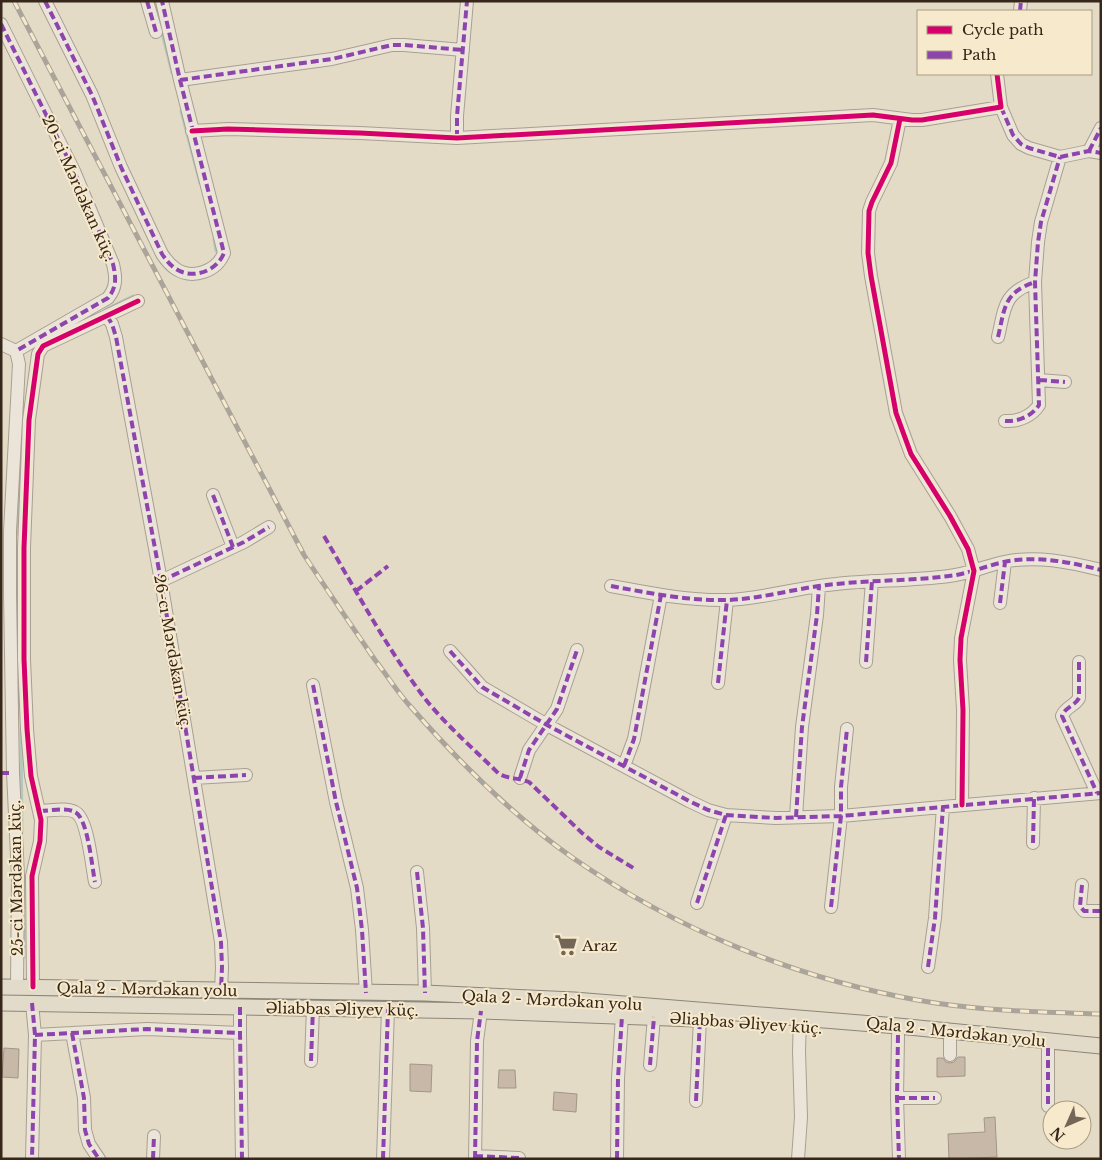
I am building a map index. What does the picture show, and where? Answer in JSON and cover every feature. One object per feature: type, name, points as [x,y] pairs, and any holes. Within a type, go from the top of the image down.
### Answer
[{"type":"main road","name":"Qala 2 - Mərdəkan yolu","points":[[1,987],[425,993],[626,1003],[800,1022],[1101,1046]]},
{"type":"main road","points":[[221,991],[221,1007]]},
{"type":"main road","name":"Əliabbas Əliyev küç.","points":[[1,1003],[481,1011],[800,1022],[898,1035],[1101,1053]]},
{"type":"street","points":[[45,1],[92,95],[121,167],[162,254],[166,261],[177,270],[196,274],[214,267],[219,263],[224,253],[192,131],[162,1]]},
{"type":"street","points":[[147,1],[156,32]]},
{"type":"street","points":[[457,138],[467,1]]},
{"type":"street","name":"20-ci Mərdəkan küç.","points":[[1,24],[74,171],[116,275],[115,285],[108,298],[16,351]]},
{"type":"street","points":[[180,80],[332,59],[392,45],[404,44],[463,50]]},
{"type":"street","points":[[997,75],[1001,107],[1013,135],[1021,144],[1060,157],[1095,152],[1101,128]]},
{"type":"street","points":[[192,131],[360,133],[423,138],[457,138],[873,115],[922,120],[1001,107]]},
{"type":"street","points":[[900,119],[891,164],[872,202],[868,253],[896,413],[902,432],[911,454],[950,516],[968,549],[974,570],[961,638],[960,660],[963,710],[962,805]]},
{"type":"street","points":[[1005,421],[1018,421],[1036,409],[1040,401],[1035,282],[1041,222],[1060,157]]},
{"type":"street","points":[[998,337],[1006,301],[1015,293],[1035,282]]},
{"type":"street","points":[[33,988],[32,876],[42,829],[40,811],[31,776],[24,659],[24,502],[32,396],[42,346],[138,301]]},
{"type":"street","name":"26-cı Mərdəkan küç.","points":[[108,316],[116,337],[161,581],[194,778],[220,942],[221,991]]},
{"type":"street","points":[[1,344],[16,351]]},
{"type":"street","name":"25-ci Mərdəkan küç.","points":[[16,351],[19,364],[12,494],[7,773],[18,867],[17,987]]},
{"type":"street","points":[[1039,380],[1065,382]]},
{"type":"street","points":[[213,495],[233,547]]},
{"type":"street","points":[[161,581],[233,547],[269,527]]},
{"type":"street","points":[[611,586],[685,598],[727,600],[872,580],[948,576],[1005,562],[1039,559],[1056,560],[1101,570]]},
{"type":"street","points":[[1000,603],[1005,562]]},
{"type":"street","points":[[866,662],[872,580]]},
{"type":"street","points":[[796,817],[802,727],[820,586]]},
{"type":"street","points":[[624,766],[634,739],[661,595]]},
{"type":"street","points":[[718,684],[727,600]]},
{"type":"street","points":[[520,778],[529,750],[547,725],[562,696],[577,650]]},
{"type":"street","points":[[450,651],[482,687],[547,725],[689,802],[726,815],[776,818],[841,816],[1099,793],[1062,716],[1064,711],[1077,703],[1079,698],[1079,662]]},
{"type":"street","points":[[313,685],[336,802],[357,888],[366,992]]},
{"type":"street","points":[[831,908],[841,816],[841,787],[847,729]]},
{"type":"street","points":[[194,778],[246,774]]},
{"type":"street","points":[[1033,843],[1034,798]]},
{"type":"street","points":[[928,967],[934,925],[943,807]]},
{"type":"street","points":[[40,811],[67,810],[80,816],[85,829],[95,882]]},
{"type":"street","points":[[697,903],[726,815]]},
{"type":"street","points":[[417,872],[423,936],[425,993]]},
{"type":"street","points":[[1082,885],[1080,906],[1084,911],[1101,911]]},
{"type":"street","points":[[32,1003],[35,1035],[32,1159]]},
{"type":"street","points":[[240,1007],[242,1159]]},
{"type":"street","points":[[312,1061],[313,1008]]},
{"type":"street","points":[[383,1159],[388,1010]]},
{"type":"street","points":[[481,1011],[477,1041],[476,1157],[520,1158]]},
{"type":"street","points":[[617,1159],[618,1078],[622,1016]]},
{"type":"street","points":[[650,1065],[654,1017]]},
{"type":"street","points":[[696,1101],[700,1019]]},
{"type":"street","points":[[798,1159],[801,1105],[798,1052],[800,1022]]},
{"type":"street","points":[[35,1035],[147,1029],[240,1033]]},
{"type":"street","points":[[72,1033],[84,1098],[85,1130],[89,1144],[99,1159]]},
{"type":"street","points":[[898,1035],[897,1098],[899,1159]]},
{"type":"street","points":[[950,1039],[950,1055]]},
{"type":"street","points":[[1048,1048],[1048,1100]]},
{"type":"street","points":[[897,1098],[935,1098]]},
{"type":"street","points":[[153,1159],[154,1136]]},
{"type":"building","points":[[4,1048],[19,1049],[18,1078],[2,1077]]},
{"type":"building","points":[[958,1057],[965,1057],[965,1076],[937,1077],[937,1058],[943,1058],[946,1062],[950,1063],[954,1062]]},
{"type":"building","points":[[410,1064],[432,1065],[431,1092],[410,1091]]},
{"type":"building","points":[[499,1070],[515,1070],[516,1088],[498,1088]]},
{"type":"building","points":[[554,1092],[577,1094],[576,1112],[553,1110]]},
{"type":"building","points":[[995,1117],[997,1157],[949,1159],[948,1134],[985,1132],[984,1118]]},
{"type":"waterway","points":[[154,1],[159,20]]},
{"type":"waterway","points":[[161,29],[172,73]]},
{"type":"waterway","points":[[181,111],[200,183]]},
{"type":"waterway","points":[[214,239],[216,251]]},
{"type":"waterway","points":[[106,309],[133,296]]},
{"type":"waterway","points":[[18,534],[20,483]]},
{"type":"waterway","points":[[21,728],[22,832]]},
{"type":"waterway","points":[[24,925],[24,957]]},
{"type":"railway","points":[[14,1],[304,555],[401,695],[487,787],[551,842],[612,884],[694,928],[781,964],[826,979],[940,1004],[1009,1010],[1101,1014]]},
{"type":"marked path","points":[[45,1],[92,95],[121,167],[162,254],[176,269],[190,274],[197,274],[216,265],[224,253],[162,1]]},
{"type":"marked path","points":[[147,1],[156,32]]},
{"type":"marked path","points":[[457,138],[457,116],[467,1]]},
{"type":"marked path","points":[[1020,10],[1021,1]]},
{"type":"marked path","points":[[1,24],[74,171],[113,264],[115,278],[113,290],[108,298],[16,351]]},
{"type":"marked path","points":[[180,80],[332,59],[392,45],[463,50]]},
{"type":"marked path","points":[[1001,107],[1013,135],[1021,144],[1029,148],[1060,157],[1089,151],[1101,153]]},
{"type":"marked path","points":[[1089,151],[1101,128]]},
{"type":"marked path","points":[[1005,421],[1024,418],[1039,405],[1035,282],[1038,242],[1041,222],[1060,157]]},
{"type":"marked path","points":[[998,337],[1004,310],[1011,297],[1017,291],[1035,282]]},
{"type":"marked path","points":[[107,316],[116,337],[161,581],[221,942],[221,991]]},
{"type":"marked path","points":[[1039,380],[1065,382]]},
{"type":"marked path","points":[[213,495],[233,547]]},
{"type":"marked path","points":[[161,581],[244,542],[269,527]]},
{"type":"marked path","points":[[324,536],[394,654],[420,692],[438,714],[499,774],[529,782],[599,847],[635,869]]},
{"type":"marked path","points":[[611,586],[683,598],[727,600],[754,598],[836,584],[949,576],[997,564],[1028,559],[1052,560],[1101,570]]},
{"type":"marked path","points":[[1000,603],[1005,562]]},
{"type":"marked path","points":[[356,591],[388,566]]},
{"type":"marked path","points":[[866,662],[872,581]]},
{"type":"marked path","points":[[796,817],[802,727],[819,586]]},
{"type":"marked path","points":[[624,766],[634,739],[661,595]]},
{"type":"marked path","points":[[718,683],[727,600]]},
{"type":"marked path","points":[[520,778],[529,750],[557,709],[577,650]]},
{"type":"marked path","points":[[450,651],[482,687],[547,725],[689,801],[708,810],[726,815],[776,818],[841,816],[1101,793]]},
{"type":"marked path","points":[[1079,662],[1079,698],[1062,716],[1097,793]]},
{"type":"marked path","points":[[313,685],[336,802],[357,888],[366,993]]},
{"type":"marked path","points":[[831,907],[841,816],[841,787],[847,729]]},
{"type":"marked path","points":[[1,773],[13,773]]},
{"type":"marked path","points":[[194,778],[246,775]]},
{"type":"marked path","points":[[1033,843],[1034,798]]},
{"type":"marked path","points":[[928,967],[935,918],[943,807]]},
{"type":"marked path","points":[[40,811],[67,810],[75,812],[79,816],[86,833],[95,882]]},
{"type":"marked path","points":[[697,903],[726,815]]},
{"type":"marked path","points":[[417,872],[423,928],[425,993]]},
{"type":"marked path","points":[[1082,885],[1080,906],[1084,911],[1101,911]]},
{"type":"marked path","points":[[32,1003],[35,1035],[32,1159]]},
{"type":"marked path","points":[[240,1007],[240,1033]]},
{"type":"marked path","points":[[311,1061],[313,1008]]},
{"type":"marked path","points":[[383,1159],[388,1009]]},
{"type":"marked path","points":[[475,1159],[477,1041],[481,1011]]},
{"type":"marked path","points":[[617,1159],[618,1078],[622,1016]]},
{"type":"marked path","points":[[650,1065],[654,1017]]},
{"type":"marked path","points":[[696,1101],[700,1019]]},
{"type":"marked path","points":[[35,1035],[147,1029],[240,1033],[242,1159]]},
{"type":"marked path","points":[[72,1033],[84,1098],[85,1130],[89,1144],[99,1159]]},
{"type":"marked path","points":[[898,1035],[897,1098],[899,1159]]},
{"type":"marked path","points":[[1048,1048],[1048,1100]]},
{"type":"marked path","points":[[897,1098],[935,1098]]},
{"type":"marked path","points":[[153,1159],[154,1136]]},
{"type":"marked path","points":[[475,1156],[519,1158]]},
{"type":"cycle path","points":[[192,131],[228,129],[457,138],[873,115],[922,120],[1001,107],[997,75]]},
{"type":"cycle path","points":[[900,119],[891,163],[869,211],[868,253],[896,413],[911,454],[950,516],[968,549],[974,571],[961,638],[960,660],[963,710],[962,805]]},
{"type":"cycle path","points":[[33,987],[32,876],[40,841],[41,820],[31,776],[27,729],[24,659],[24,548],[29,420],[38,354],[43,346],[138,301]]},
{"type":"place","name":"Araz","points":[[566,945]]}]
